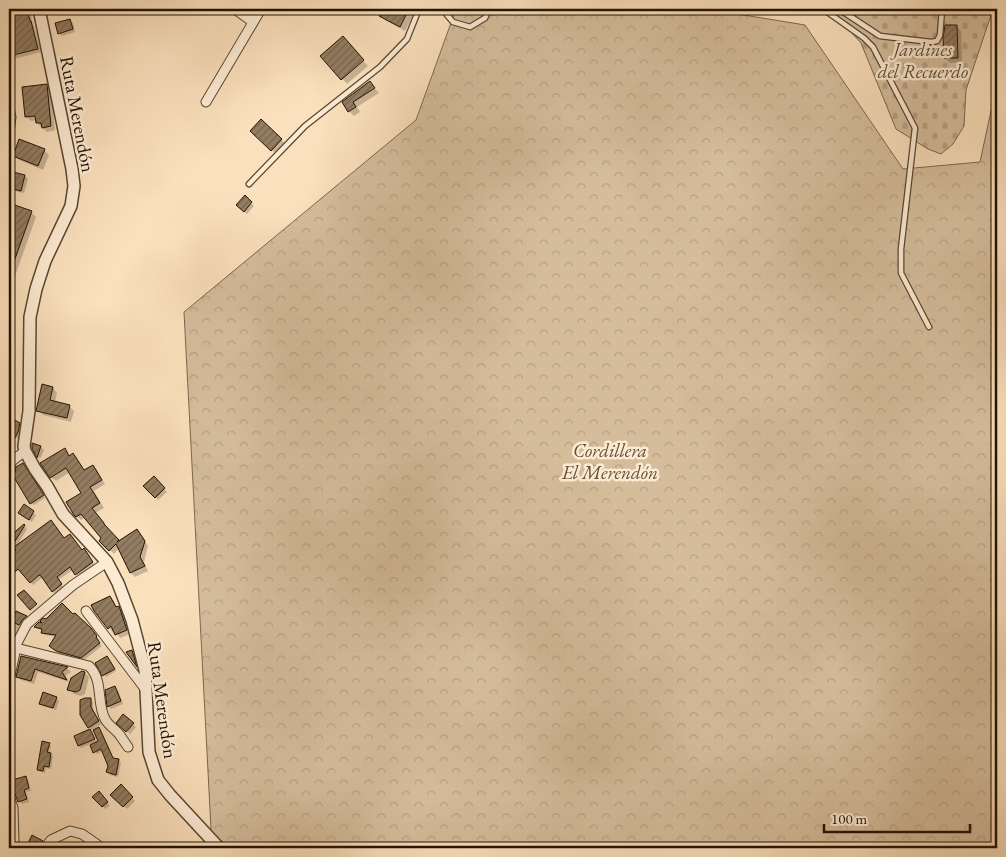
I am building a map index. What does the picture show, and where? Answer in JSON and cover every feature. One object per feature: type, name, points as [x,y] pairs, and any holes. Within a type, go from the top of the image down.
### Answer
[{"type":"street","name":"Ruta Merendón","points":[[39,9],[74,186],[71,206],[45,261],[30,316],[29,411],[25,451],[63,514],[107,562],[118,583],[132,620],[145,670],[150,752],[158,780],[219,848]]},
{"type":"street","points":[[235,9],[253,22]]},
{"type":"street","points":[[206,102],[262,9]]},
{"type":"street","points":[[9,108],[11,118],[9,132]]},
{"type":"street","points":[[9,469],[12,461],[25,451]]},
{"type":"street","points":[[9,680],[17,643],[28,624],[73,585],[107,562]]},
{"type":"street","points":[[86,611],[146,690]]},
{"type":"street","points":[[16,648],[89,666],[98,679],[100,707],[106,721],[128,747]]},
{"type":"street","points":[[9,796],[13,808],[16,848]]},
{"type":"street","points":[[45,848],[52,840],[70,831],[82,834],[102,848]]},
{"type":"lane","points":[[250,184],[305,126],[380,67],[407,39],[420,9]]},
{"type":"lane","points":[[442,9],[453,22],[470,27],[485,18],[489,9]]},
{"type":"lane","points":[[823,9],[864,38],[873,47],[915,128],[901,249],[901,273],[929,327]]},
{"type":"lane","points":[[839,9],[880,36],[931,42],[938,41],[940,36],[942,9]]},
{"type":"green space","name":"Cordillera El Merendón","points":[[456,9],[707,9],[805,25],[903,169],[980,162],[997,83],[997,848],[212,848],[184,312],[416,120]]},
{"type":"green space","name":"Jardines del Recuerdo","points":[[830,9],[993,9],[966,90],[964,126],[953,144],[941,154],[928,149],[896,129],[861,43]]},
{"type":"building","points":[[9,9],[27,9],[38,49],[9,56]]},
{"type":"building","points":[[382,9],[409,9],[400,27],[379,16]]},
{"type":"building","points":[[70,19],[73,29],[58,34],[55,23]]},
{"type":"building","points":[[945,25],[957,25],[958,58],[944,58],[943,38]]},
{"type":"building","points":[[343,36],[364,60],[341,80],[320,56]]},
{"type":"building","points":[[370,81],[375,88],[353,102],[356,107],[348,112],[342,102]]},
{"type":"building","points":[[47,84],[51,126],[42,128],[41,123],[36,123],[35,116],[25,117],[22,87]]},
{"type":"building","points":[[261,119],[282,139],[271,151],[250,131]]},
{"type":"building","points":[[19,139],[45,149],[38,166],[13,156]]},
{"type":"building","points":[[13,172],[25,175],[21,191],[9,188],[9,177],[12,178]]},
{"type":"building","points":[[245,195],[252,202],[244,212],[236,205]]},
{"type":"building","points":[[9,203],[32,211],[10,273],[9,272]]},
{"type":"building","points":[[42,384],[53,387],[50,400],[70,405],[67,418],[36,411]]},
{"type":"building","points":[[13,419],[20,423],[15,438],[9,434],[9,426]]},
{"type":"building","points":[[32,443],[41,446],[37,458],[32,448]]},
{"type":"building","points":[[65,448],[69,456],[73,453],[84,470],[93,465],[102,480],[90,487],[100,503],[92,508],[119,540],[117,542],[137,529],[145,541],[140,557],[145,566],[130,573],[116,544],[109,551],[99,541],[101,538],[81,514],[76,517],[74,515],[66,502],[81,493],[66,468],[50,478],[40,463]]},
{"type":"building","points":[[23,463],[44,495],[30,504],[12,474],[15,472],[16,467]]},
{"type":"building","points":[[154,476],[165,488],[155,498],[143,486]]},
{"type":"building","points":[[24,504],[34,511],[29,520],[18,513]]},
{"type":"building","points":[[51,520],[64,538],[70,534],[82,550],[84,548],[93,562],[75,575],[70,567],[57,577],[62,584],[52,592],[39,575],[30,583],[18,569],[9,578],[9,557],[16,550],[14,547]]},
{"type":"building","points":[[25,525],[9,551],[9,537]]},
{"type":"building","points":[[24,590],[37,604],[30,610],[17,595]]},
{"type":"building","points":[[110,596],[116,607],[119,606],[127,630],[115,635],[111,626],[108,629],[91,605]]},
{"type":"building","points":[[62,603],[91,628],[100,643],[81,658],[56,651],[49,646],[56,635],[41,633],[42,629],[34,627],[39,622],[42,623],[40,621],[43,618],[46,619]]},
{"type":"building","points":[[16,611],[27,616],[19,625],[11,621]]},
{"type":"building","points":[[132,650],[137,667],[126,652]]},
{"type":"building","points":[[21,656],[68,667],[62,672],[67,680],[35,669],[31,681],[16,677]]},
{"type":"building","points":[[107,656],[115,669],[102,676],[95,663]]},
{"type":"building","points":[[82,671],[85,672],[80,690],[76,692],[67,690],[71,678]]},
{"type":"building","points":[[115,686],[121,701],[107,707],[105,690]]},
{"type":"building","points":[[43,692],[57,697],[53,708],[39,704]]},
{"type":"building","points":[[91,698],[91,707],[99,721],[88,728],[80,715],[80,700]]},
{"type":"building","points":[[123,714],[134,723],[126,732],[116,723]]},
{"type":"building","points":[[99,727],[113,758],[119,759],[116,775],[106,772],[108,766],[101,749],[93,753],[90,745],[98,741],[93,730]]},
{"type":"building","points":[[90,729],[95,739],[78,746],[74,736]]},
{"type":"building","points":[[42,741],[50,743],[47,752],[51,753],[49,767],[44,766],[43,771],[37,770]]},
{"type":"building","points":[[26,776],[29,788],[24,790],[27,799],[18,802],[9,781]]},
{"type":"building","points":[[121,784],[133,797],[123,807],[110,795]]},
{"type":"building","points":[[99,791],[108,802],[102,807],[92,797]]},
{"type":"building","points":[[32,835],[43,841],[39,848],[32,848],[27,845]]}]
